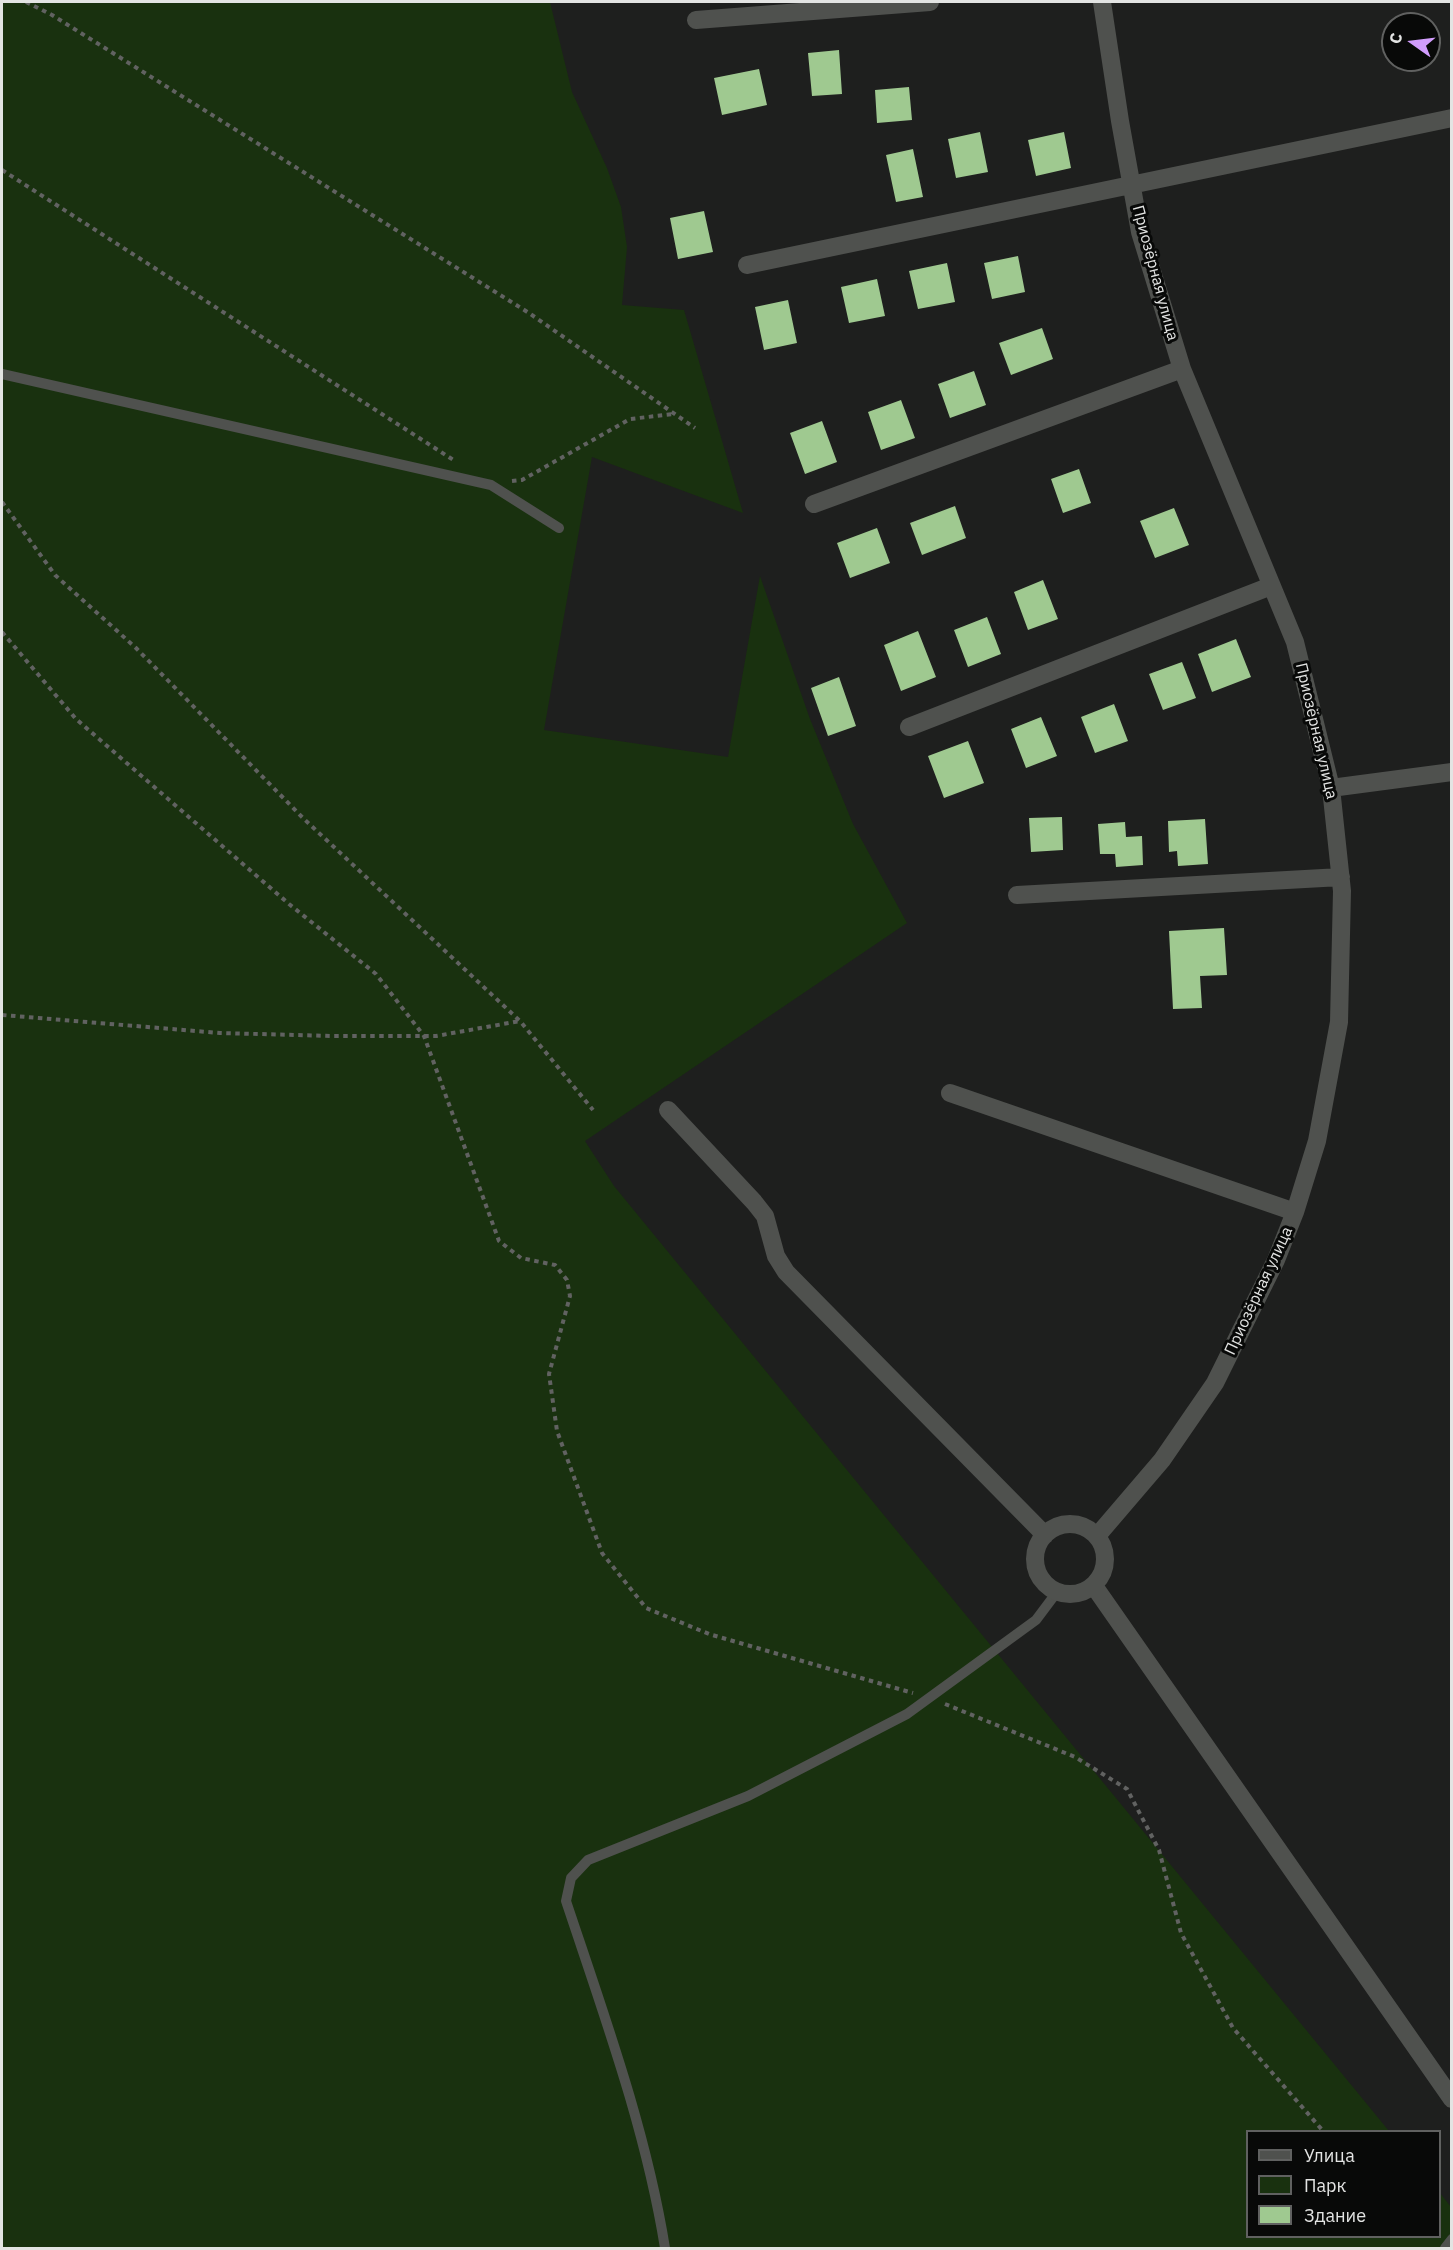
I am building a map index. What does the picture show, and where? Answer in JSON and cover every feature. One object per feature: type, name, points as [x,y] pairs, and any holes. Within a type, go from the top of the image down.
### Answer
[{"type":"street","points":[[696,20],[930,2]]},
{"type":"street","name":"Приозёрная улица","points":[[1097,1536],[1162,1460],[1215,1383],[1276,1260],[1295,1212],[1317,1141],[1339,1022],[1342,891],[1331,788],[1295,642],[1182,369],[1140,232],[1102,2]]},
{"type":"street","points":[[747,265],[1452,118]]},
{"type":"street","points":[[814,504],[1182,369]]},
{"type":"street","points":[[909,727],[1271,586]]},
{"type":"street","points":[[1331,788],[1452,772]]},
{"type":"street","points":[[1017,895],[1341,877]]},
{"type":"street","points":[[950,1093],[1295,1212]]},
{"type":"street","points":[[668,1110],[765,1216],[776,1256],[786,1272],[1045,1535]]},
{"type":"street","points":[[1071,1524],[1081,1525],[1097,1536],[1102,1544],[1106,1562],[1100,1579],[1094,1586],[1076,1595],[1057,1592],[1041,1580],[1035,1562],[1039,1543],[1052,1528],[1071,1524]]},
{"type":"street","points":[[1094,1586],[1452,2098]]},
{"type":"lane","points":[[2,374],[491,485],[559,528]]},
{"type":"lane","points":[[665,2248],[657,2198],[623,2079],[566,1901],[571,1878],[588,1860],[748,1796],[907,1714],[1036,1620],[1057,1592]]},
{"type":"lane","points":[[1445,2248],[1452,2239]]},
{"type":"path","points":[[26,2],[52,15],[529,313],[695,428]]},
{"type":"path","points":[[2,170],[461,465]]},
{"type":"path","points":[[491,485],[522,480],[630,419],[675,414]]},
{"type":"path","points":[[2,502],[55,575],[136,648],[304,819],[519,1020],[593,1110]]},
{"type":"path","points":[[2,632],[76,719],[290,904],[375,974],[424,1036],[499,1240],[521,1258],[555,1264],[567,1280],[570,1296],[549,1374],[557,1431],[602,1553],[646,1608],[709,1634],[930,1697],[1075,1757],[1127,1789],[1159,1850],[1181,1933],[1233,2028],[1322,2130]]},
{"type":"path","points":[[2,1015],[220,1033],[424,1036],[436,1036],[519,1020]]},
{"type":"green space","points":[[2,2],[550,2],[572,92],[607,168],[621,207],[627,247],[622,305],[684,310],[743,513],[592,457],[544,730],[728,757],[760,576],[810,719],[853,824],[907,923],[585,1141],[614,1186],[1388,2130],[1246,2130],[1246,2238],[1441,2238],[1441,2194],[1451,2207],[1451,2248],[2,2248]]},
{"type":"building","points":[[839,50],[842,94],[812,96],[808,53]]},
{"type":"building","points":[[759,69],[767,105],[722,115],[714,78]]},
{"type":"building","points":[[909,87],[912,120],[877,123],[875,90]]},
{"type":"building","points":[[980,132],[988,172],[956,178],[948,139]]},
{"type":"building","points":[[1064,132],[1071,168],[1036,176],[1028,140]]},
{"type":"building","points":[[913,149],[923,197],[896,202],[886,155]]},
{"type":"building","points":[[704,211],[713,252],[678,259],[670,218]]},
{"type":"building","points":[[1018,256],[1025,292],[992,299],[984,263]]},
{"type":"building","points":[[947,263],[955,302],[918,309],[909,271]]},
{"type":"building","points":[[877,279],[885,316],[849,323],[841,287]]},
{"type":"building","points":[[788,300],[797,343],[764,350],[755,307]]},
{"type":"building","points":[[1042,328],[1053,359],[1011,375],[999,343]]},
{"type":"building","points":[[974,371],[986,405],[950,418],[938,384]]},
{"type":"building","points":[[901,400],[915,438],[881,450],[868,412]]},
{"type":"building","points":[[822,421],[837,462],[805,474],[790,433]]},
{"type":"building","points":[[1079,469],[1091,503],[1063,513],[1051,479]]},
{"type":"building","points":[[955,506],[966,538],[922,555],[910,523]]},
{"type":"building","points":[[1174,508],[1189,545],[1155,558],[1140,521]]},
{"type":"building","points":[[877,528],[890,563],[850,578],[837,543]]},
{"type":"building","points":[[1043,580],[1058,619],[1028,630],[1014,592]]},
{"type":"building","points":[[987,617],[1001,654],[968,667],[954,630]]},
{"type":"building","points":[[918,631],[936,677],[901,691],[884,645]]},
{"type":"building","points":[[1236,639],[1251,677],[1212,692],[1198,654]]},
{"type":"building","points":[[1182,662],[1196,698],[1163,710],[1149,674]]},
{"type":"building","points":[[839,677],[856,726],[828,736],[811,688]]},
{"type":"building","points":[[1114,704],[1128,741],[1095,753],[1081,717]]},
{"type":"building","points":[[1041,717],[1057,756],[1026,768],[1011,729]]},
{"type":"building","points":[[968,741],[984,783],[944,798],[928,756]]},
{"type":"building","points":[[1062,817],[1063,850],[1031,852],[1029,818]]},
{"type":"building","points":[[1205,819],[1208,864],[1178,866],[1177,851],[1169,852],[1168,821]]},
{"type":"building","points":[[1125,822],[1126,837],[1142,836],[1143,865],[1116,867],[1115,854],[1100,854],[1098,824]]},
{"type":"building","points":[[1224,928],[1227,975],[1200,976],[1202,1008],[1173,1009],[1169,931]]}]
